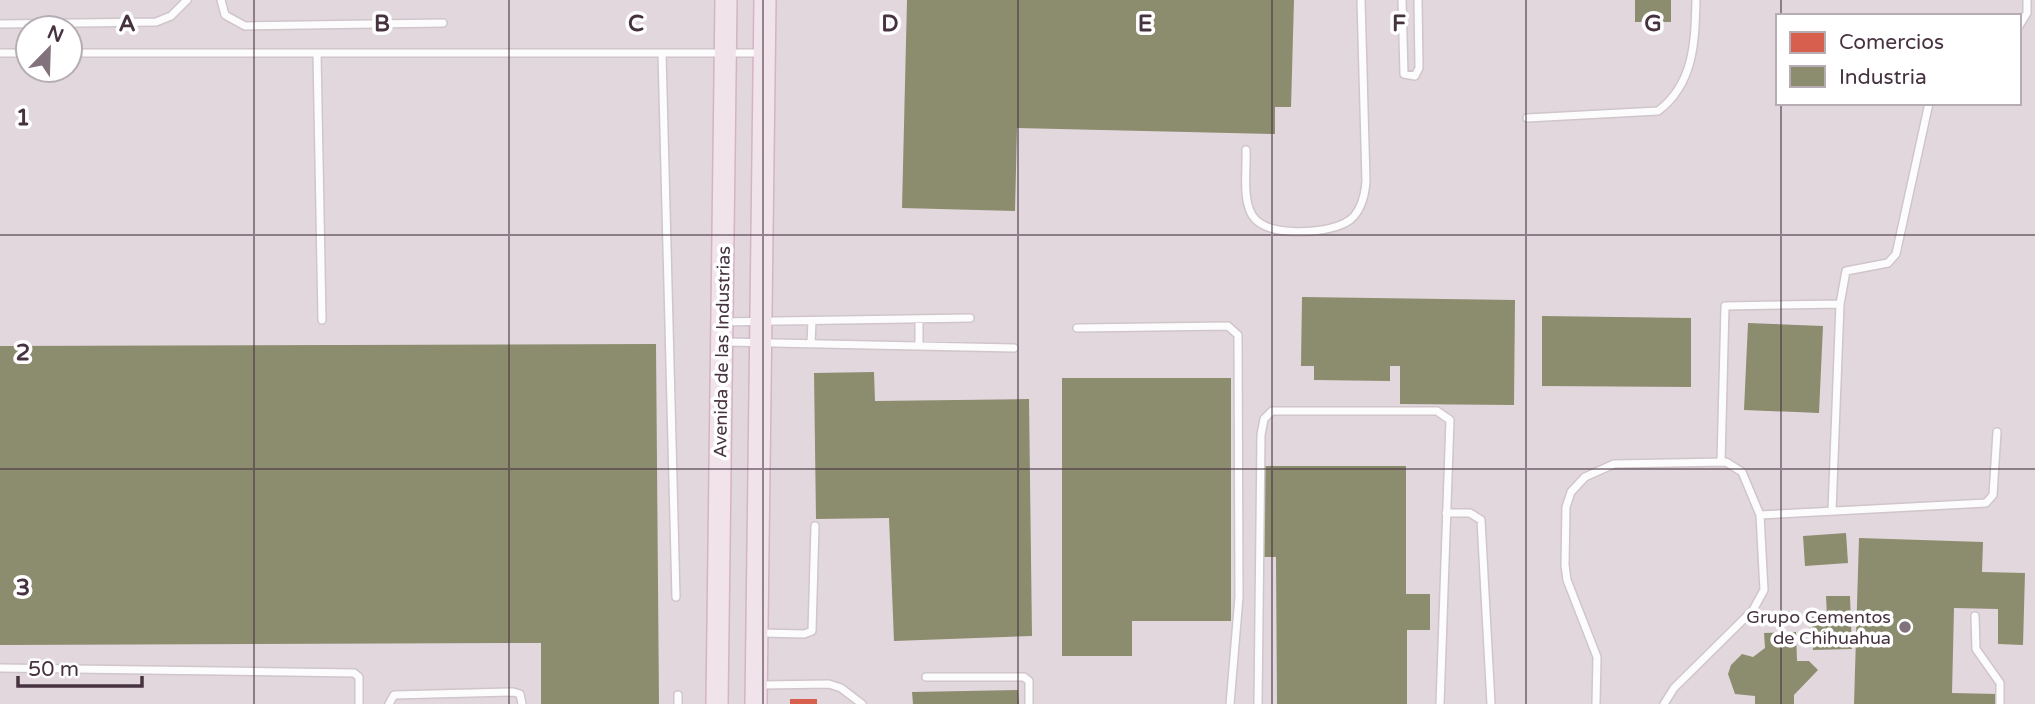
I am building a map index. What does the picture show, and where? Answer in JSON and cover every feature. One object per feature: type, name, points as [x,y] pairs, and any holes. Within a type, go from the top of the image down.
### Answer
[{"type":"main road","name":"Avenida de las Industrias","points":[[717,704],[726,0]]},
{"type":"main road","points":[[756,694],[765,0]]},
{"type":"lane","points":[[0,24],[156,22],[170,16],[187,0]]},
{"type":"lane","points":[[221,0],[225,15],[245,26],[443,23]]},
{"type":"lane","points":[[1246,149],[1248,206],[1254,218],[1261,222],[1293,232],[1318,232],[1346,223],[1357,212],[1365,194],[1366,181],[1361,0]]},
{"type":"lane","points":[[1402,0],[1404,74],[1409,77],[1415,76],[1419,68],[1418,0]]},
{"type":"lane","points":[[1527,118],[1658,111],[1672,101],[1690,66],[1695,38],[1696,0]]},
{"type":"lane","points":[[2021,23],[2027,13],[2027,0]]},
{"type":"lane","points":[[84,53],[765,53]]},
{"type":"lane","points":[[317,53],[322,320]]},
{"type":"lane","points":[[662,53],[676,597]]},
{"type":"lane","points":[[1832,511],[1839,304],[1846,271],[1888,263],[1896,254],[1929,105]]},
{"type":"lane","points":[[1721,462],[1725,306],[1839,304]]},
{"type":"lane","points":[[722,332],[761,332],[812,321],[970,318]]},
{"type":"lane","points":[[919,319],[919,346]]},
{"type":"lane","points":[[811,343],[812,321]]},
{"type":"lane","points":[[1077,328],[1228,327],[1238,335],[1239,597],[1230,704]]},
{"type":"lane","points":[[722,332],[761,332],[811,343],[1014,348]]},
{"type":"lane","points":[[1258,704],[1261,435],[1269,413],[1443,412],[1450,420],[1440,704]]},
{"type":"lane","points":[[1760,515],[1990,502],[1993,495],[1997,432]]},
{"type":"lane","points":[[1596,704],[1597,657],[1567,580],[1564,565],[1566,507],[1572,492],[1585,477],[1614,464],[1732,464],[1742,472],[1760,515],[1765,579],[1759,601],[1674,688],[1664,704]]},
{"type":"lane","points":[[1446,513],[1470,513],[1480,520],[1491,704]]},
{"type":"lane","points":[[757,633],[804,634],[813,631],[815,526]]},
{"type":"lane","points":[[1975,616],[1976,649],[2000,683],[2000,704]]},
{"type":"lane","points":[[0,668],[354,673],[359,677],[359,704]]},
{"type":"lane","points":[[926,677],[1024,677],[1029,681],[1029,704]]},
{"type":"lane","points":[[756,694],[829,684],[841,688],[862,704]]},
{"type":"lane","points":[[389,704],[394,695],[513,692],[520,694],[522,704]]},
{"type":"lane","points":[[678,695],[678,704]]},
{"type":"shaded area","points":[[0,0],[2035,0],[2035,704],[0,704]]},
{"type":"building: Comercios","points":[[790,699],[817,699],[817,704],[790,704]]},
{"type":"building: Industria","points":[[907,0],[1294,0],[1291,107],[1275,107],[1275,134],[1017,128],[1015,211],[902,208]]},
{"type":"building: Industria","points":[[1635,0],[1671,0],[1671,22],[1635,22]]},
{"type":"building: Industria","points":[[1302,297],[1515,300],[1514,405],[1400,404],[1400,366],[1390,366],[1390,381],[1314,380],[1314,366],[1301,366]]},
{"type":"building: Industria","points":[[1542,316],[1691,318],[1691,387],[1542,386]]},
{"type":"building: Industria","points":[[1748,323],[1823,326],[1819,413],[1744,410]]},
{"type":"building: Industria","points":[[656,344],[659,704],[541,704],[541,643],[0,645],[0,346]]},
{"type":"building: Industria","points":[[874,372],[875,401],[1029,399],[1032,636],[894,641],[889,518],[816,519],[814,373]]},
{"type":"building: Industria","points":[[1062,378],[1231,378],[1231,621],[1132,621],[1132,656],[1062,656]]},
{"type":"building: Industria","points":[[1263,466],[1406,466],[1406,594],[1430,594],[1430,630],[1407,630],[1407,704],[1277,704],[1276,557],[1263,557]]},
{"type":"building: Industria","name":"Grupo Cementos de Chihuahua","points":[[1846,533],[1848,563],[1805,566],[1803,536]]},
{"type":"building: Industria","name":"Grupo Cementos de Chihuahua","points":[[1859,538],[1983,542],[1982,572],[2025,573],[2023,645],[1998,644],[1998,609],[1954,608],[1952,693],[1997,694],[1997,704],[1854,704]]},
{"type":"building: Industria","name":"Grupo Cementos de Chihuahua","points":[[1826,596],[1850,596],[1852,649],[1813,650],[1812,617],[1827,616]]},
{"type":"building: Industria","name":"Grupo Cementos de Chihuahua","points":[[1796,632],[1797,661],[1809,661],[1818,670],[1794,695],[1794,704],[1755,704],[1755,696],[1735,694],[1728,674],[1731,665],[1742,654],[1753,657],[1765,648],[1764,633]]},
{"type":"building: Industria","points":[[1018,690],[1019,704],[913,704],[912,692]]},
{"type":"place","name":"Grupo Cementos de Chihuahua","points":[[1905,627]]}]
